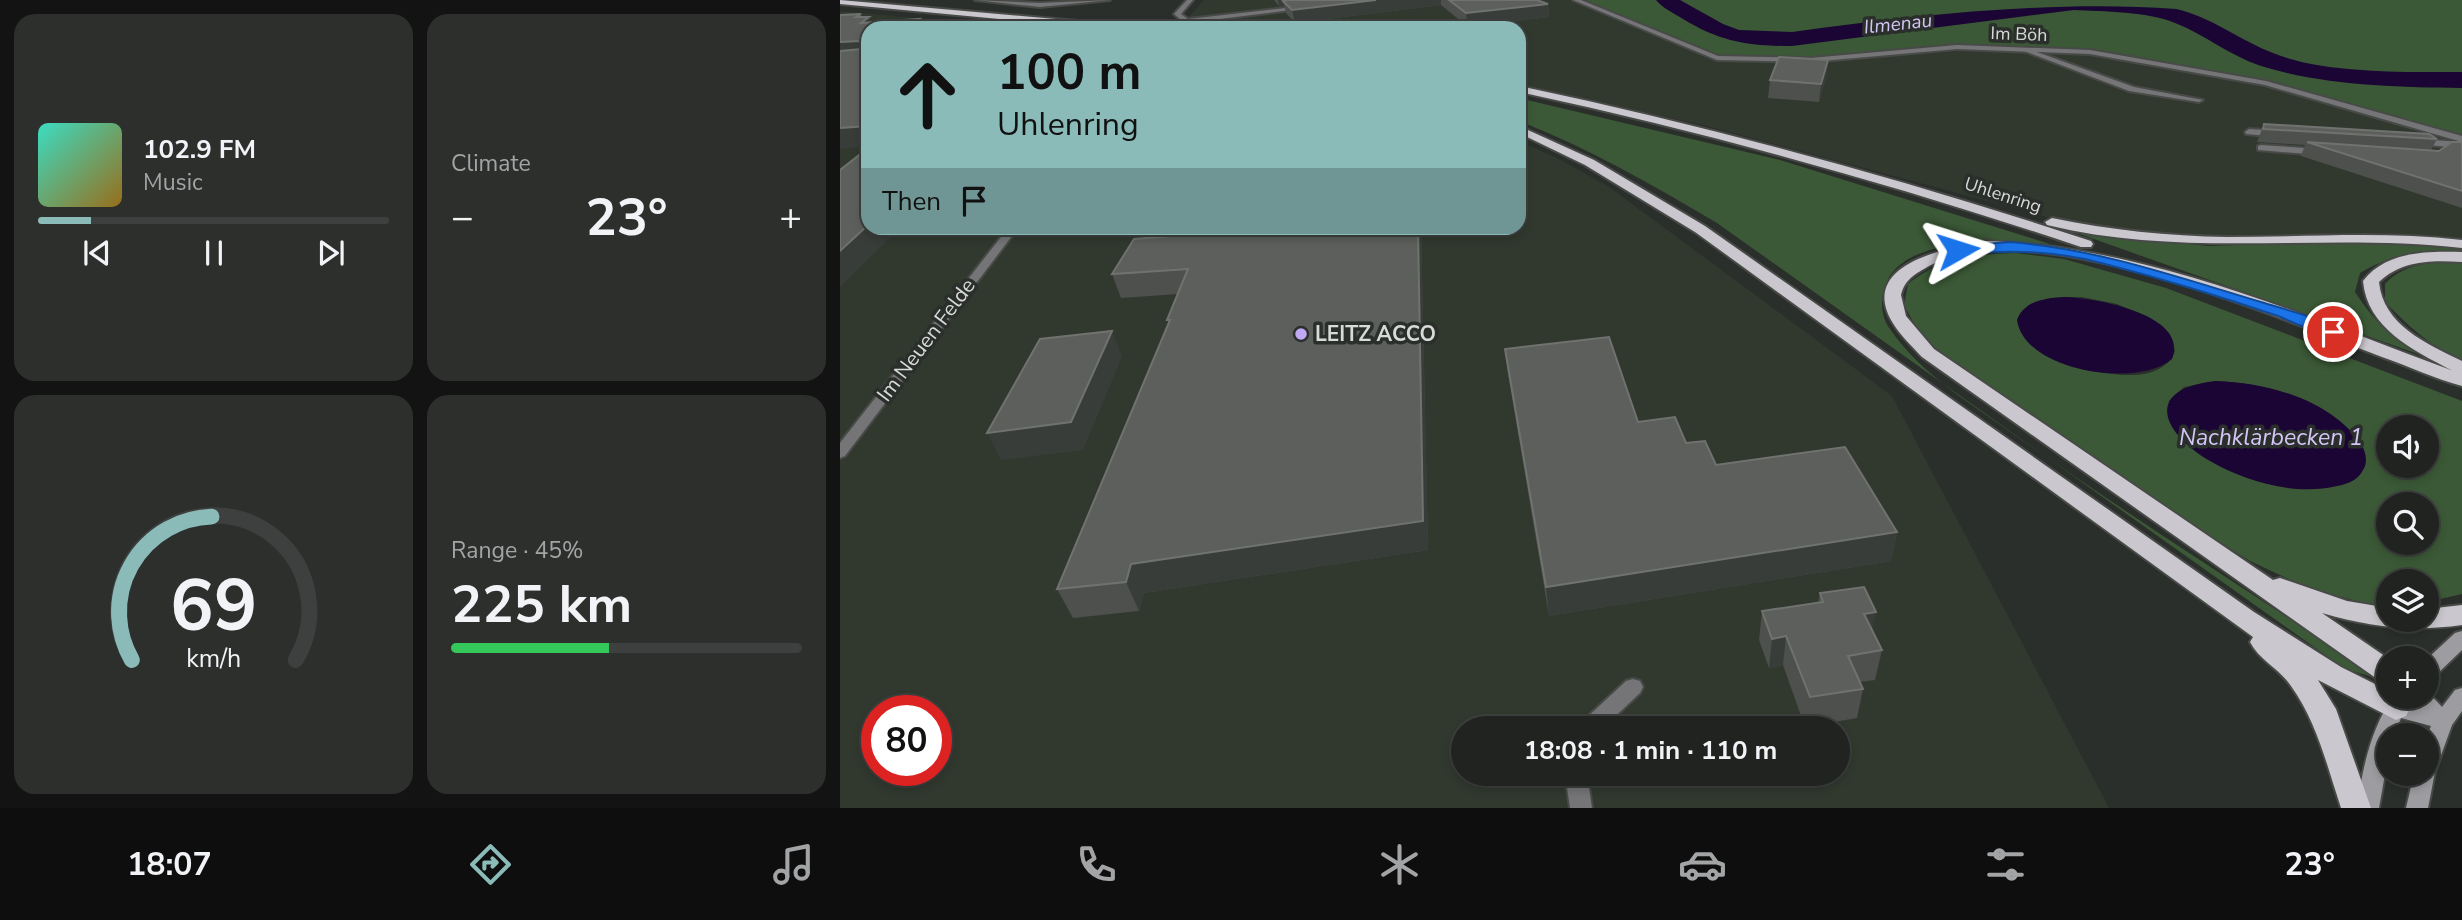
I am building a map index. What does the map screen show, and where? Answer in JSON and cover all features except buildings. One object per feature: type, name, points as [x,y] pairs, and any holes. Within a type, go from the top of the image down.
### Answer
[{"type":"highway","points":[[840,2],[1048,21]]},
{"type":"highway","points":[[840,9],[976,21]]},
{"type":"highway","name":"Uhlenring","points":[[1526,92],[1573,100],[1745,140],[1909,187],[2072,239],[2462,380]]},
{"type":"highway","points":[[1526,132],[1576,154],[1627,182],[1700,229],[2245,619],[2331,675],[2376,690]]},
{"type":"highway","points":[[1909,187],[2058,223],[2149,237],[2255,241],[2383,236],[2462,244]]},
{"type":"highway","points":[[2282,313],[2109,261],[2060,250],[2010,246],[1973,247],[1942,253],[1916,264],[1896,281],[1892,303],[1903,327],[1928,354],[2376,664]]},
{"type":"highway","points":[[2462,257],[2424,257],[2398,261],[2382,269],[2371,281],[2373,302],[2395,328],[2462,368]]},
{"type":"highway","points":[[2231,564],[2321,605],[2389,620],[2433,620],[2462,615]]},
{"type":"highway","points":[[2245,619],[2252,631],[2299,675],[2322,709],[2356,808]]},
{"type":"main road","points":[[2439,660],[2462,638]]},
{"type":"main road","points":[[2439,729],[2442,720],[2462,696]]},
{"type":"main road","points":[[2368,808],[2376,764],[2402,709]]},
{"type":"main road","points":[[2422,709],[2442,720]]},
{"type":"main road","points":[[2417,808],[2423,786]]},
{"type":"street","points":[[978,0],[1040,5],[1107,0]]},
{"type":"street","points":[[1182,21],[1177,14],[1190,0]]},
{"type":"street","name":"Im Böh","points":[[1576,0],[1717,58],[1810,60],[1957,47],[2090,52],[2266,82],[2462,139]]},
{"type":"street","points":[[1191,21],[1318,6]]},
{"type":"street","points":[[2026,50],[2132,89],[2199,100]]},
{"type":"street","points":[[2249,132],[2289,135]]},
{"type":"street","points":[[2409,142],[2462,145]]},
{"type":"street","points":[[2440,151],[2449,144]]},
{"type":"street","points":[[2262,148],[2327,152]]},
{"type":"street","name":"Im Neuen Felde","points":[[840,453],[1008,235]]},
{"type":"street","points":[[1602,716],[1633,687]]},
{"type":"street","points":[[1577,786],[1580,808]]},
{"type":"shaded area","points":[[1204,0],[1573,0],[1715,60],[1813,61],[1964,51],[2091,54],[2261,84],[2462,144],[2462,241],[2379,233],[2199,236],[2058,220],[1703,125],[1526,87],[1526,21],[1185,21]]},
{"type":"shaded area","points":[[840,11],[946,21],[861,21],[861,235],[1526,235],[1526,144],[1609,187],[1892,396],[2109,808],[840,808]]},
{"type":"green space","points":[[1580,0],[2462,0],[2462,136],[2275,83],[2087,51],[1955,46],[1810,58],[1722,56]]},
{"type":"green space","points":[[1526,100],[1780,160],[2050,244],[1982,242],[1956,245],[1910,258],[1893,271],[1882,300],[1885,320],[1903,346],[1944,384],[1717,223],[1596,155],[1526,124]]},
{"type":"green space","points":[[2077,233],[2208,246],[2387,240],[2462,247],[2462,253],[2397,257],[2360,273],[2355,292],[2362,302],[2383,327],[2418,354]]},
{"type":"green space","points":[[2015,253],[2064,259],[2166,288],[2462,401],[2462,594],[2439,599],[2439,569],[2376,569],[2376,605],[2312,590],[2250,561],[2084,456],[1975,381],[1938,351],[1916,327],[1904,305],[1908,284],[1946,262],[1971,256]],"holes":[[[2082,297],[2117,304],[2149,318],[2160,326],[2175,351],[2166,364],[2152,372],[2135,375],[2077,367],[2047,356],[2050,298]],[[2216,381],[2253,385],[2288,395],[2322,410],[2352,432],[2168,402],[2184,387]]]},
{"type":"green space","points":[[2462,262],[2462,360],[2430,342],[2394,311],[2385,302],[2385,284],[2401,272],[2420,265]]},
{"type":"green space","points":[[1944,384],[2054,462],[1967,402]]},
{"type":"green space","points":[[2054,462],[2349,658],[2373,677],[2345,669]]},
{"type":"water","points":[[2065,297],[2116,305],[2154,320],[2167,330],[2174,343],[2172,359],[2156,368],[2134,373],[2109,373],[2060,363],[2039,352],[2024,338],[2017,320],[2020,313],[2031,304],[2044,299]]},
{"type":"water","name":"Nachklärbecken 1","points":[[2216,381],[2275,390],[2313,404],[2330,414],[2346,426],[2363,448],[2366,463],[2361,473],[2352,481],[2337,486],[2321,489],[2288,488],[2255,481],[2210,461],[2180,437],[2171,425],[2167,413],[2169,402],[2177,393]]},
{"type":"waterway","name":"Ilmenau","points":[[1666,0],[1715,29],[1736,36],[1762,39],[1792,39],[2074,4],[2107,5],[2178,16],[2267,60],[2310,70],[2380,79],[2462,80]]},
{"type":"place","name":"LEITZ ACCO","points":[[1301,334]]},
{"type":"route","points":[[1958,250],[2010,246],[2060,250],[2109,261],[2282,313],[2333,332]]}]
